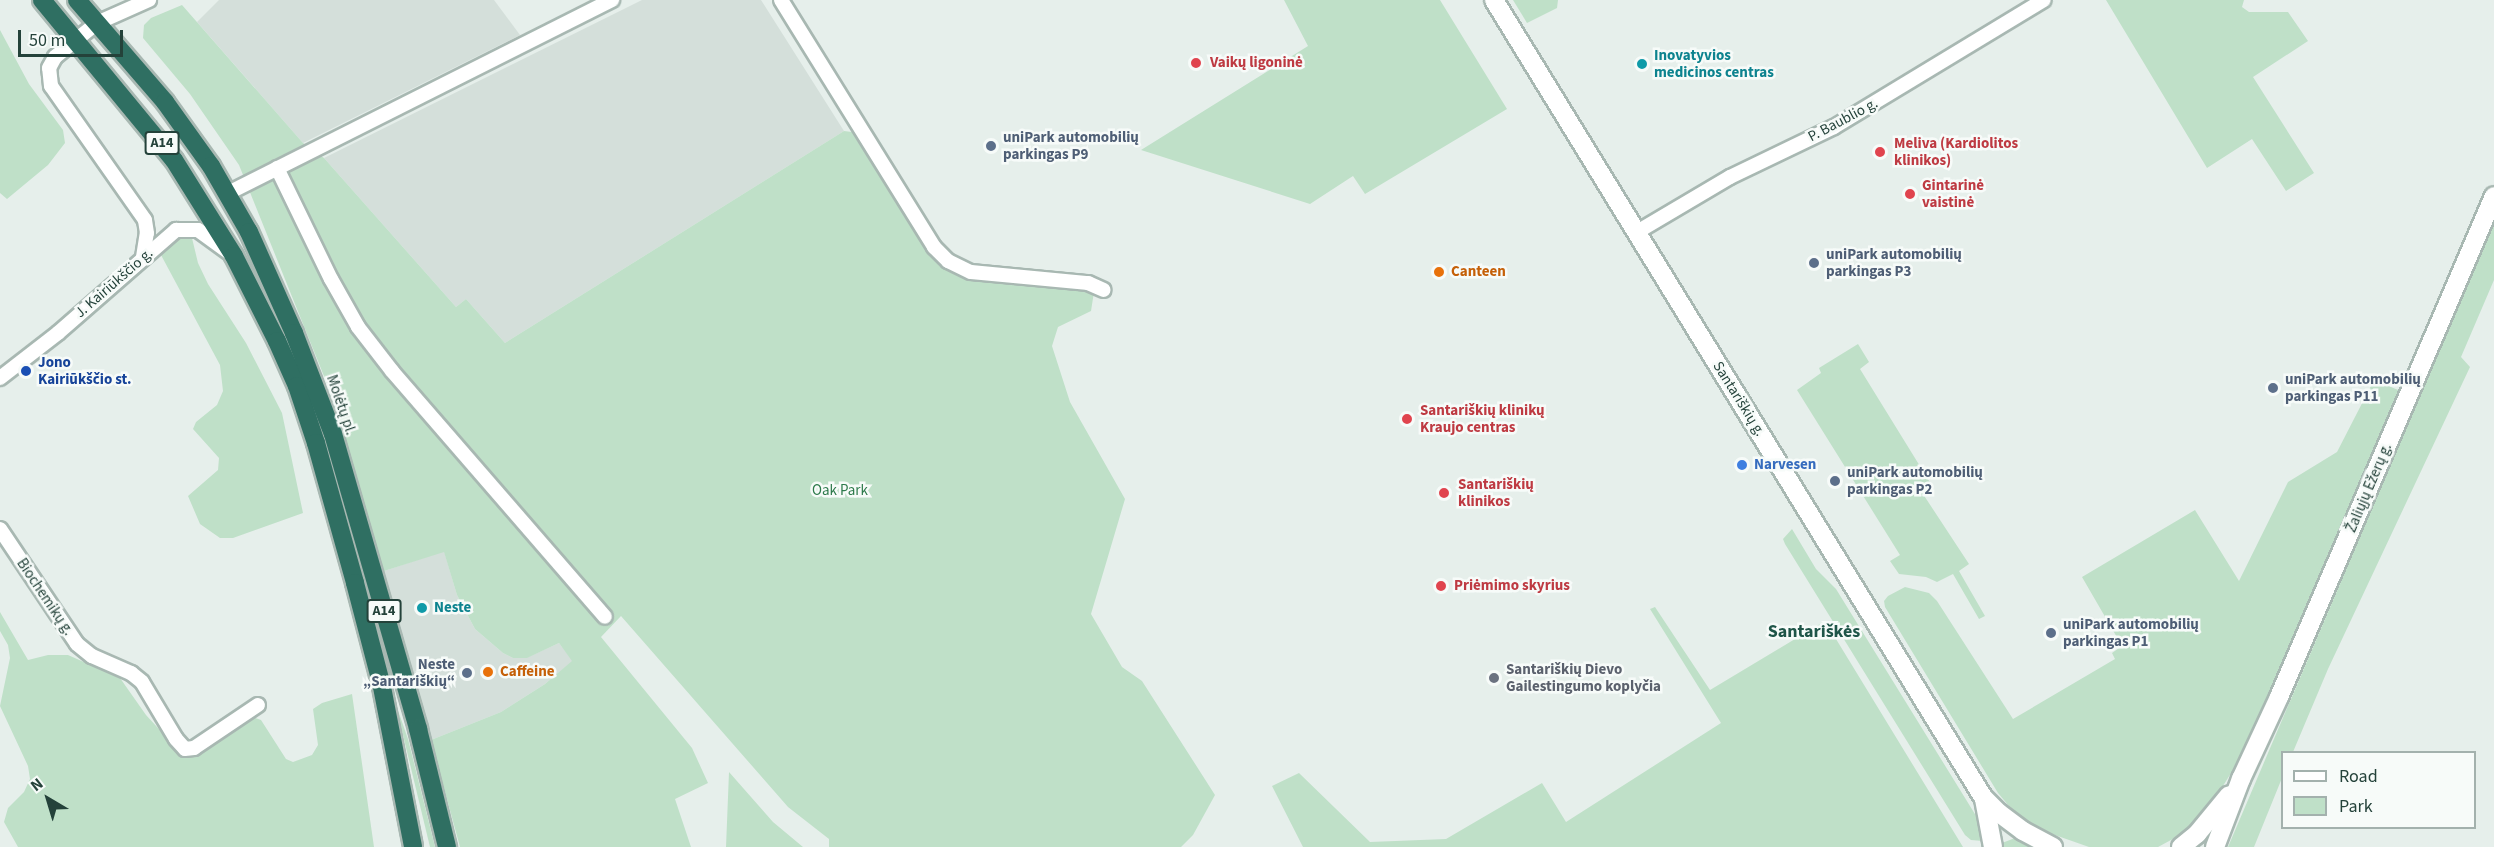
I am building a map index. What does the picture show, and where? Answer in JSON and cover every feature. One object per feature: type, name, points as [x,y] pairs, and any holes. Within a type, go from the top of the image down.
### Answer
[{"type":"highway","name":"A14","points":[[42,0],[174,160],[234,256],[285,358],[315,443],[382,687],[413,847]]},
{"type":"highway","name":"Molėtų pl.","points":[[77,0],[165,102],[228,193],[249,232],[299,344],[333,434],[418,729],[447,847]]},
{"type":"main road","name":"Santariškių g.","points":[[1494,0],[1983,797],[1999,813],[2023,831],[2053,847]]},
{"type":"main road","name":"Žaliųjų Ežerų g.","points":[[2215,847],[2241,779],[2279,697],[2494,196]]},
{"type":"main road","name":"Žaliųjų Ežerų g.","points":[[2181,847],[2209,820],[2241,779]]},
{"type":"main road","name":"Santariškių g.","points":[[1983,797],[1993,847]]},
{"type":"street","points":[[143,256],[147,232],[145,220],[51,86],[49,68],[52,61],[97,23],[149,0]]},
{"type":"street","points":[[228,193],[612,0]]},
{"type":"street","points":[[781,0],[934,247],[948,261],[971,272],[1088,283],[1104,290]]},
{"type":"street","name":"P. Baublio g.","points":[[1636,232],[1730,177],[1834,128],[2044,0]]},
{"type":"street","points":[[277,168],[331,279],[358,327],[392,371],[605,617]]},
{"type":"street","name":"J. Kairiūkščio g.","points":[[0,378],[58,333],[143,256],[176,230],[198,230],[234,256]]},
{"type":"street","name":"Biochemikų g.","points":[[0,529],[77,644],[92,656],[131,673],[142,682],[176,739],[186,749],[194,748],[258,705]]},
{"type":"shaded area","points":[[219,0],[494,0],[520,35],[303,143],[197,22]]},
{"type":"shaded area","points":[[642,0],[761,0],[844,131],[505,343],[466,299],[456,307],[324,158]]},
{"type":"shaded area","points":[[444,551],[457,595],[475,629],[503,653],[513,658],[526,658],[559,643],[573,661],[545,684],[501,712],[431,740],[384,571]]},
{"type":"green space","points":[[1284,0],[1440,0],[1507,109],[1365,194],[1353,176],[1310,204],[1141,150],[1308,46]]},
{"type":"green space","points":[[1513,0],[1558,0],[1557,8],[1527,23]]},
{"type":"green space","points":[[2106,0],[2244,0],[2242,7],[2249,12],[2288,12],[2308,41],[2253,77],[2314,173],[2286,191],[2252,139],[2207,168]]},
{"type":"green space","name":"Oak Park","points":[[182,5],[303,143],[324,158],[456,307],[466,299],[505,343],[844,131],[852,132],[927,252],[945,268],[966,278],[1094,292],[1091,311],[1058,327],[1052,346],[1070,402],[1125,499],[1091,614],[1122,667],[1142,681],[1215,795],[1193,835],[1181,847],[829,847],[829,839],[788,807],[621,616],[601,637],[692,748],[708,783],[675,799],[691,847],[460,847],[431,740],[501,712],[545,684],[572,661],[559,643],[527,658],[513,658],[503,653],[475,629],[457,595],[444,552],[384,571],[330,391],[239,165],[190,94],[143,38],[144,25],[151,18]]},
{"type":"green space","points":[[0,30],[29,84],[63,130],[65,143],[48,165],[7,199],[0,193]]},
{"type":"green space","points":[[2494,222],[2494,280],[2461,357],[2470,367],[2328,669],[2293,751],[2281,751],[2281,780],[2254,847],[2228,847]]},
{"type":"green space","points":[[186,236],[192,238],[198,263],[208,284],[246,343],[282,413],[303,513],[233,538],[220,538],[200,524],[188,496],[218,470],[219,458],[193,429],[196,422],[217,405],[223,391],[220,365],[161,255],[174,240]]},
{"type":"green space","points":[[1858,344],[1869,362],[1860,369],[1931,484],[1921,491],[1969,564],[1959,571],[1985,616],[1979,619],[1953,574],[1937,582],[1926,577],[1899,574],[1890,561],[1900,555],[1797,390],[1821,373],[1819,368]]},
{"type":"green space","points":[[2374,380],[2403,392],[2246,749],[2218,794],[2199,819],[2184,833],[2158,847],[2089,847],[2035,828],[2019,818],[1998,793],[1885,607],[1884,601],[1888,596],[1905,587],[1929,593],[1937,601],[2013,719],[2115,659],[2112,653],[2122,646],[2082,577],[2195,510],[2239,581],[2288,482],[2337,452]]},
{"type":"green space","points":[[1792,529],[1816,569],[1836,589],[1978,819],[1983,841],[1971,840],[1965,835],[1785,544],[1783,539]]},
{"type":"green space","points":[[1655,607],[1710,690],[1825,621],[1963,847],[1303,847],[1272,786],[1299,773],[1370,842],[1446,839],[1542,783],[1566,822],[1721,723],[1650,609]]},
{"type":"green space","points":[[0,612],[28,660],[48,655],[68,655],[120,678],[146,715],[180,752],[250,716],[261,720],[286,759],[293,762],[312,755],[318,745],[313,709],[322,703],[352,694],[374,847],[18,847],[4,822],[8,808],[24,792],[30,779],[28,766],[0,706],[10,658],[8,645],[0,631]]},
{"type":"green space","points":[[395,702],[408,739],[435,847],[430,847]]},
{"type":"green space","points":[[729,772],[773,822],[803,847],[726,847]]},
{"type":"green space","points":[[2015,838],[2030,847],[2002,847],[2002,843]]},
{"type":"place","name":"Vaikų ligoninė","points":[[1196,63]]},
{"type":"place","name":"Inovatyvios medicinos centras","points":[[1642,64]]},
{"type":"place","name":"uniPark automobilių parkingas P9","points":[[991,146]]},
{"type":"place","name":"Meliva (Kardiolitos klinikos)","points":[[1880,152]]},
{"type":"place","name":"Gintarinė vaistinė","points":[[1910,194]]},
{"type":"place","name":"uniPark automobilių parkingas P3","points":[[1814,263]]},
{"type":"place","name":"Canteen","points":[[1439,272]]},
{"type":"place","name":"Jono Kairiūkščio st.","points":[[26,371]]},
{"type":"place","name":"uniPark automobilių parkingas P11","points":[[2273,388]]},
{"type":"place","name":"Santariškių klinikų Kraujo centras","points":[[1407,419]]},
{"type":"place","name":"Narvesen","points":[[1742,465]]},
{"type":"place","name":"uniPark automobilių parkingas P2","points":[[1835,481]]},
{"type":"place","name":"Santariškių klinikos","points":[[1444,493]]},
{"type":"place","name":"Priėmimo skyrius","points":[[1441,586]]},
{"type":"place","name":"Neste","points":[[422,608]]},
{"type":"place","name":"uniPark automobilių parkingas P1","points":[[2051,633]]},
{"type":"place","name":"Caffeine","points":[[488,672]]},
{"type":"place","name":"Neste „Santariškių“","points":[[467,673]]},
{"type":"place","name":"Santariškių Dievo Gailestingumo koplyčia","points":[[1494,678]]},
{"type":"district","name":"Santariškės","points":[[1814,632]]}]
